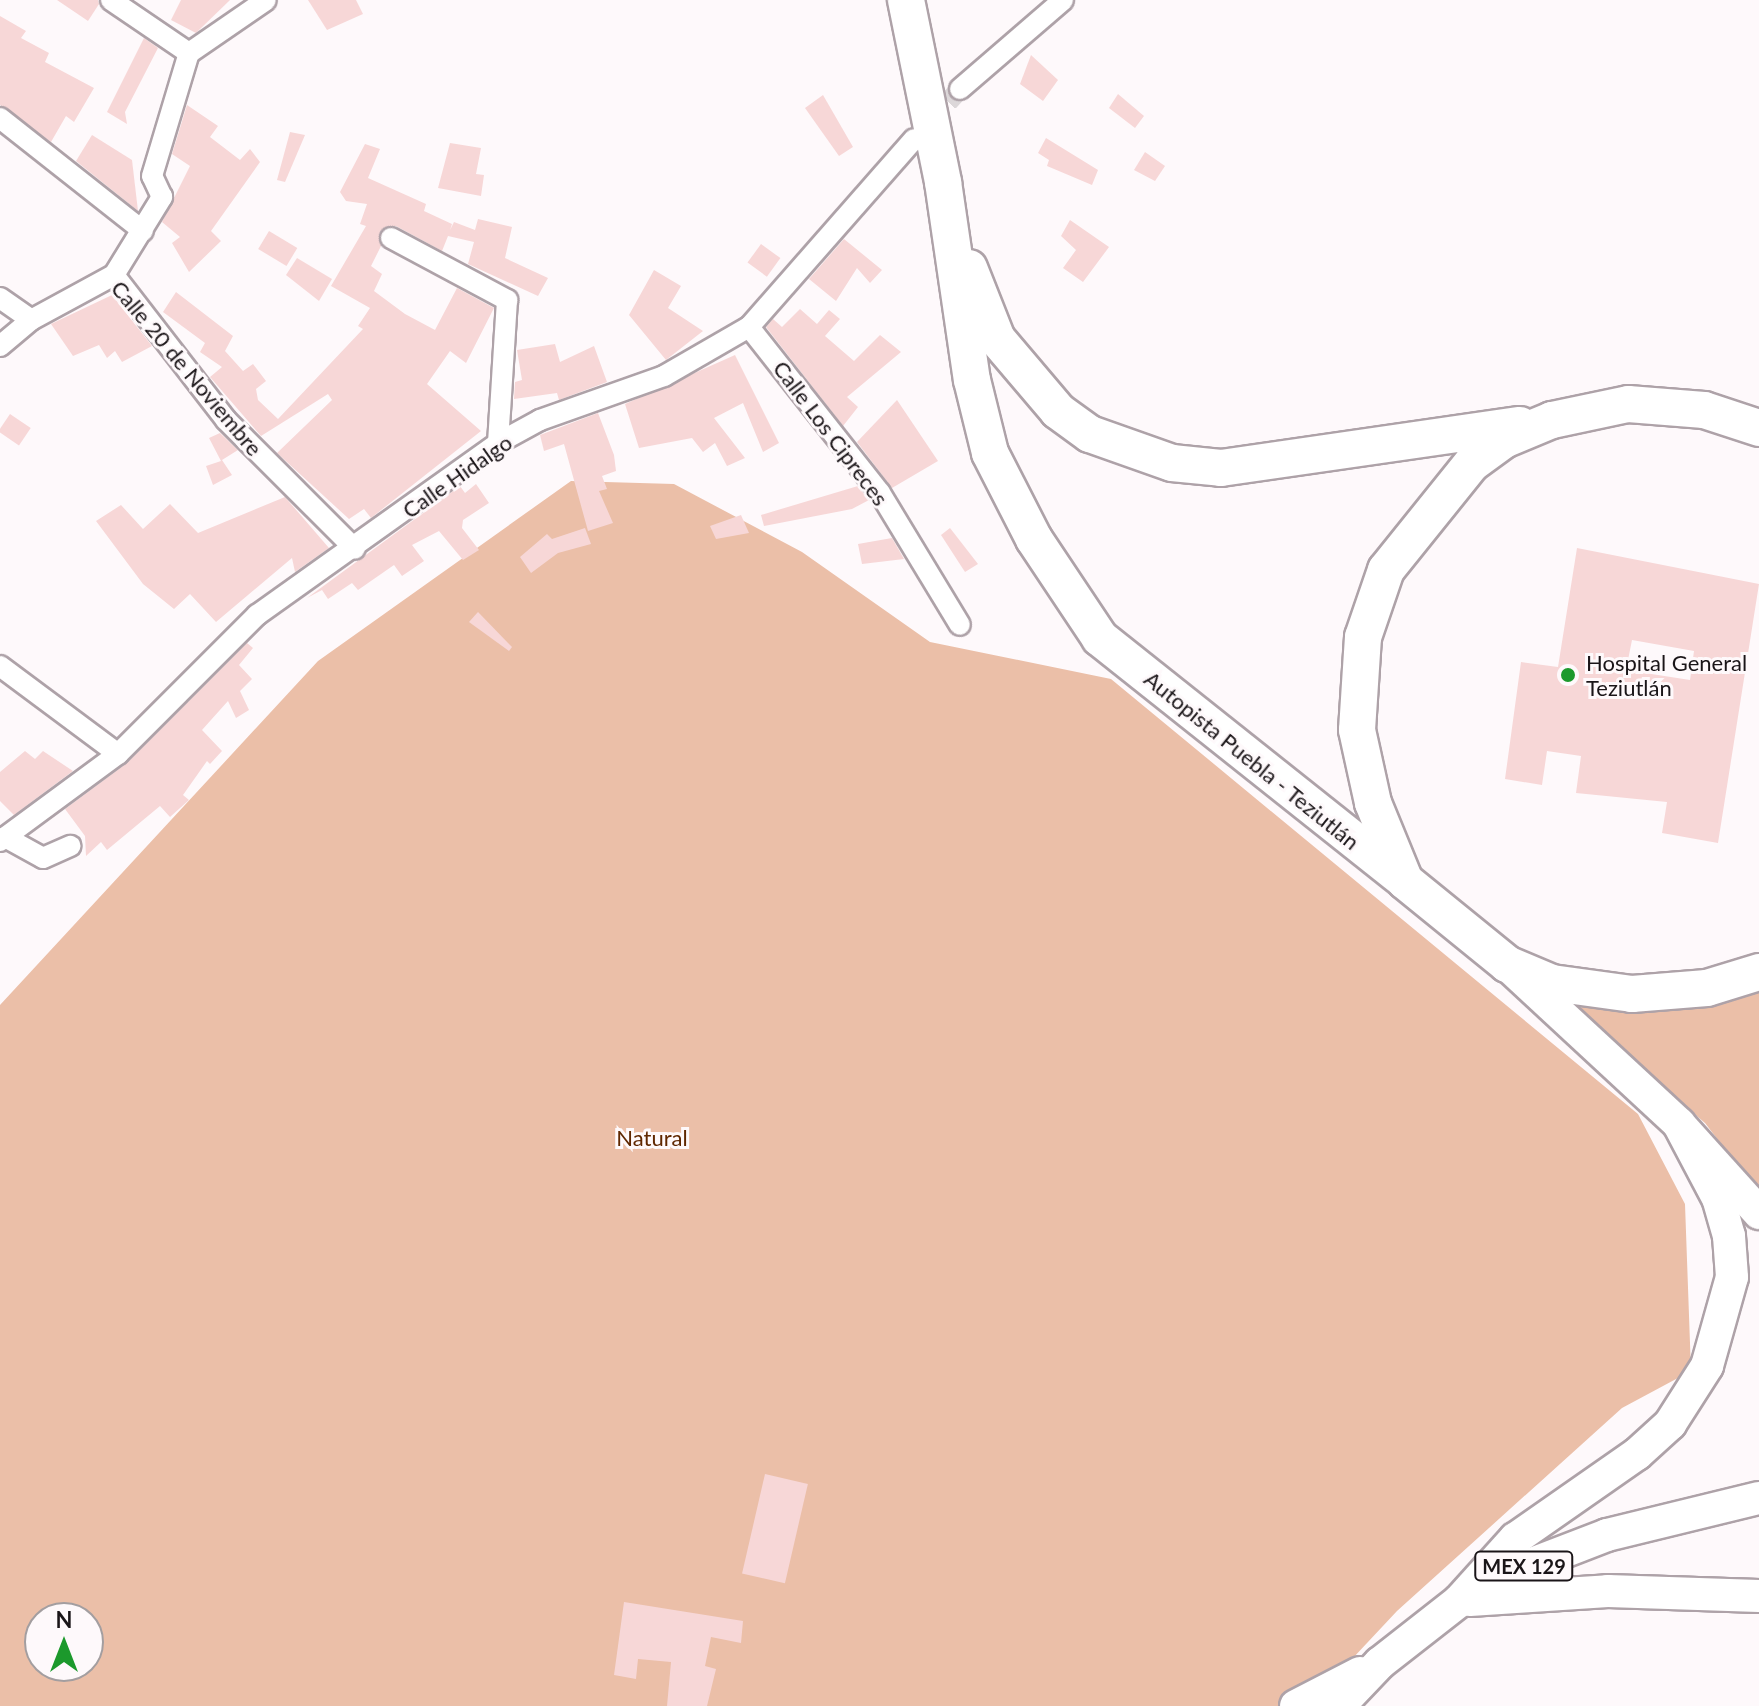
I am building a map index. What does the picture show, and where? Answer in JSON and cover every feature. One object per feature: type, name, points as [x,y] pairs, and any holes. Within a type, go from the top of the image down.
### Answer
[{"type":"highway","points":[[906,0],[943,182]]},
{"type":"highway","name":"Autopista Puebla - Teziutlán","points":[[943,182],[997,339],[1038,390],[1090,434],[1172,463],[1221,468],[1552,420],[1628,404],[1668,405],[1759,428]]},
{"type":"highway","name":"Autopista Puebla - Teziutlán","points":[[943,182],[967,354],[990,453],[1034,539],[1100,638],[1252,765],[1405,881],[1507,964],[1552,983],[1632,994],[1707,988],[1759,972]]},
{"type":"highway","name":"Autopista Puebla - Teziutlán","points":[[1405,881],[1373,803],[1357,730],[1363,637],[1394,557],[1472,463],[1504,440],[1552,420]]},
{"type":"main road","points":[[1507,964],[1679,1124],[1759,1213]]},
{"type":"main road","points":[[1459,1601],[1515,1539],[1616,1470],[1670,1424],[1707,1366],[1732,1277],[1729,1236],[1719,1200],[1679,1124]]},
{"type":"main road","name":"MEX 129","points":[[1339,1706],[1380,1663],[1459,1601],[1555,1552],[1753,1500]]},
{"type":"main road","points":[[1459,1601],[1608,1591],[1759,1596]]},
{"type":"main road","points":[[1296,1706],[1380,1663]]},
{"type":"main road","points":[[1357,1706],[1380,1663]]},
{"type":"street","points":[[111,0],[189,53]]},
{"type":"street","points":[[114,275],[162,197],[152,176],[189,53],[266,0]]},
{"type":"street","points":[[960,89],[1063,0]]},
{"type":"street","points":[[0,118],[143,231]]},
{"type":"street","name":"Calle Hidalgo","points":[[2,839],[118,754],[257,615],[355,549],[498,443],[540,420],[664,376],[749,327],[914,139]]},
{"type":"street","points":[[391,238],[507,300],[498,443]]},
{"type":"street","name":"Calle 20 de Noviembre","points":[[0,346],[31,320],[114,275],[226,420],[355,549]]},
{"type":"street","points":[[0,298],[31,320]]},
{"type":"street","name":"Calle Los Cipreces","points":[[749,327],[880,493],[960,625]]},
{"type":"street","points":[[0,666],[118,754]]},
{"type":"street","points":[[2,839],[43,858],[70,846]]},
{"type":"green space","name":"Natural","points":[[571,481],[674,484],[802,552],[930,642],[1111,679],[1638,1114],[1685,1204],[1691,1371],[1622,1408],[1397,1611],[1308,1706],[0,1706],[0,1005],[318,661]]},
{"type":"green space","points":[[1759,979],[1759,1193],[1705,1123],[1562,1000]]},
{"type":"building","points":[[57,0],[98,0],[99,4],[88,21]]},
{"type":"building","points":[[181,0],[230,0],[196,33],[171,20]]},
{"type":"building","points":[[308,0],[356,0],[363,14],[327,30]]},
{"type":"building","points":[[0,16],[26,31],[21,38],[49,53],[45,62],[94,88],[74,122],[66,116],[51,142],[0,105]]},
{"type":"building","points":[[144,38],[158,48],[125,112],[127,124],[107,112]]},
{"type":"building","points":[[1031,55],[1058,80],[1043,101],[1020,84]]},
{"type":"building","points":[[1118,94],[1144,116],[1135,128],[1109,108]]},
{"type":"building","points":[[823,95],[853,147],[839,156],[805,108]]},
{"type":"building","points":[[187,105],[218,126],[210,137],[240,160],[250,149],[260,162],[211,231],[221,241],[189,272],[172,243],[180,237],[162,222],[190,166],[172,154]]},
{"type":"building","points":[[290,132],[305,135],[285,182],[277,180]]},
{"type":"building","points":[[92,135],[132,160],[138,211],[76,161]]},
{"type":"building","points":[[1046,138],[1098,170],[1092,185],[1047,166],[1049,160],[1038,153]]},
{"type":"building","points":[[450,143],[481,148],[476,174],[484,175],[481,196],[438,188]]},
{"type":"building","points":[[365,144],[380,149],[368,178],[426,204],[424,211],[452,224],[450,230],[454,222],[475,230],[478,219],[512,227],[505,258],[548,278],[538,296],[468,264],[474,242],[448,236],[442,251],[396,226],[380,231],[381,246],[371,266],[382,274],[374,291],[405,314],[435,330],[457,288],[494,308],[466,363],[450,351],[427,384],[481,431],[371,518],[364,509],[349,519],[277,453],[332,400],[328,394],[261,436],[210,377],[222,367],[200,352],[205,343],[163,312],[176,292],[233,336],[225,351],[243,371],[253,364],[266,381],[256,389],[258,400],[278,419],[363,329],[358,326],[370,308],[331,286],[366,226],[360,224],[367,204],[346,201],[340,192]]},
{"type":"building","points":[[1145,152],[1165,166],[1155,181],[1134,170]]},
{"type":"building","points":[[1070,220],[1109,247],[1083,282],[1063,268],[1076,250],[1061,236]]},
{"type":"building","points":[[269,231],[297,248],[286,266],[258,249]]},
{"type":"building","points":[[844,239],[882,270],[870,283],[857,268],[836,301],[809,279]]},
{"type":"building","points":[[761,244],[780,258],[767,277],[747,263]]},
{"type":"building","points":[[297,258],[332,279],[319,301],[286,275]]},
{"type":"building","points":[[654,270],[681,286],[668,308],[703,331],[666,360],[629,315]]},
{"type":"building","points":[[112,295],[152,346],[122,362],[115,351],[107,358],[99,345],[73,356],[51,324]]},
{"type":"building","points":[[800,309],[817,324],[829,310],[840,319],[825,336],[854,361],[880,335],[901,352],[847,397],[858,407],[843,426],[766,327],[773,319],[782,327]]},
{"type":"building","points":[[555,344],[560,362],[594,346],[607,382],[559,400],[557,393],[514,399],[515,382],[522,380],[517,350]]},
{"type":"building","points":[[735,355],[779,443],[763,452],[743,403],[714,418],[745,458],[727,466],[715,443],[703,452],[692,438],[639,448],[625,404]]},
{"type":"building","points":[[897,400],[938,461],[892,488],[857,442]]},
{"type":"building","points":[[598,413],[614,455],[616,471],[602,476],[607,489],[599,491],[613,523],[588,531],[564,444],[544,451],[540,435]]},
{"type":"building","points":[[10,414],[31,428],[19,445],[0,433]]},
{"type":"building","points":[[220,433],[238,450],[222,460],[232,475],[213,485],[206,466],[221,461],[209,438]]},
{"type":"building","points":[[476,484],[489,503],[463,520],[462,528],[479,550],[463,560],[439,531],[412,545],[424,561],[402,576],[394,565],[358,590],[352,583],[328,599],[322,590],[307,598],[460,486],[465,493]]},
{"type":"building","points":[[858,486],[869,500],[852,509],[764,526],[761,515]]},
{"type":"building","points":[[285,497],[329,548],[295,572],[292,558],[216,622],[190,594],[174,609],[143,584],[96,521],[121,505],[143,529],[170,504],[198,533]]},
{"type":"building","points":[[741,515],[749,533],[716,539],[710,526]]},
{"type":"building","points":[[585,528],[591,544],[558,553],[531,573],[520,557],[547,534],[552,539]]},
{"type":"building","points":[[950,528],[978,564],[965,572],[941,535]]},
{"type":"building","points":[[892,538],[904,559],[862,564],[858,544]]},
{"type":"building","points":[[1577,548],[1759,584],[1718,843],[1662,833],[1667,802],[1576,793],[1581,756],[1547,751],[1542,785],[1505,779],[1521,662],[1558,667]],"holes":[[[1632,640],[1694,651],[1690,680],[1626,670]]]},
{"type":"building","points":[[478,612],[512,647],[509,651],[469,622]]},
{"type":"building","points":[[247,643],[253,648],[239,665],[252,679],[240,691],[249,710],[236,718],[228,701],[202,730],[222,751],[210,764],[207,761],[183,795],[189,800],[170,817],[160,806],[107,850],[101,842],[86,856],[85,836],[65,809],[127,763]]},
{"type":"building","points":[[25,751],[35,759],[43,751],[73,771],[14,815],[0,801],[0,772]]},
{"type":"building","points":[[765,1474],[808,1484],[785,1583],[742,1573]]},
{"type":"building","points":[[624,1602],[743,1621],[741,1643],[711,1637],[705,1666],[716,1669],[707,1706],[667,1706],[671,1662],[638,1659],[636,1679],[614,1675]]},
{"type":"tunnel","points":[[928,124],[960,89]]},
{"type":"place","name":"Hospital General Teziutlán","points":[[1568,675]]}]
